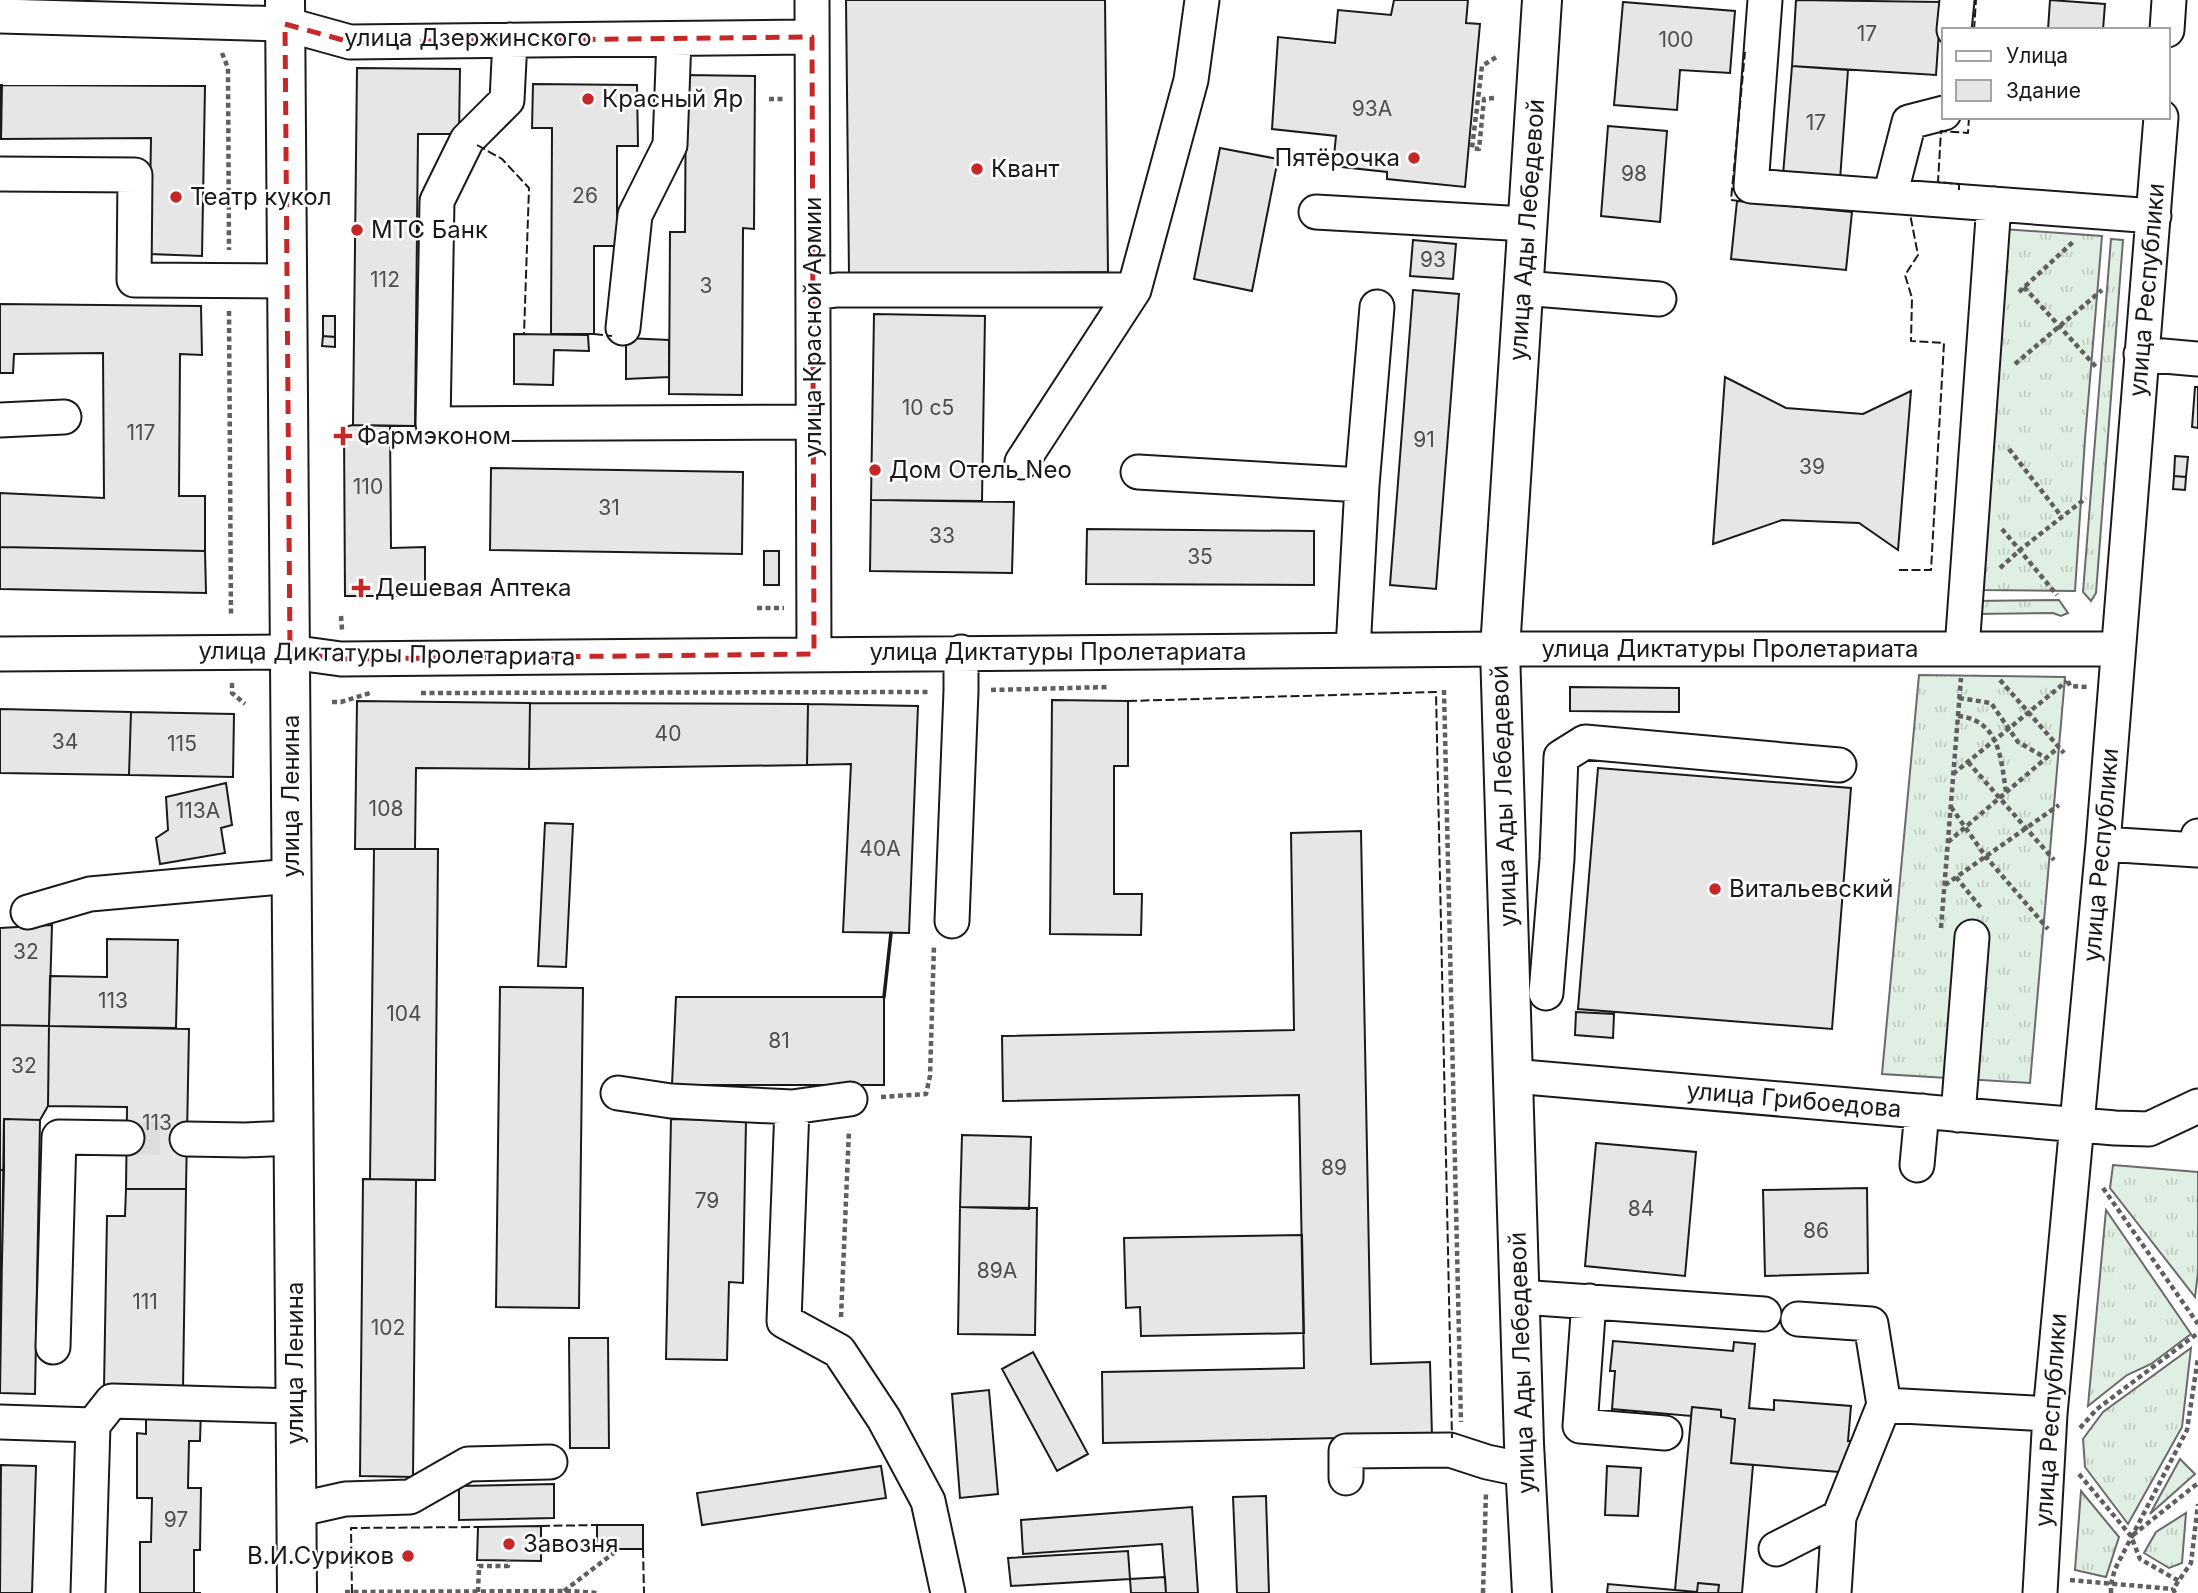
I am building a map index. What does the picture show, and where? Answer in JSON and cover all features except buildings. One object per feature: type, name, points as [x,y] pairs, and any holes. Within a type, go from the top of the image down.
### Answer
[{"type":"main road","name":"улица Ады Лебедевой","points":[[1532,1593],[1525,1470],[1500,649],[1542,0]]},
{"type":"main road","name":"улица Ленина","points":[[285,12],[297,1593]]},
{"type":"street","name":"улица Красной Армии","points":[[812,0],[814,654]]},
{"type":"street","points":[[1022,461],[1134,290],[1191,80],[1202,0]]},
{"type":"street","points":[[1765,0],[1751,186],[2154,216]]},
{"type":"street","points":[[1954,28],[1957,0]]},
{"type":"street","points":[[2167,28],[2170,0],[2198,2]]},
{"type":"street","name":"улица Дзержинского","points":[[0,16],[285,12],[349,42],[812,37]]},
{"type":"street","points":[[622,328],[635,215],[670,145],[674,39]]},
{"type":"street","points":[[510,40],[507,100],[467,140],[437,201],[433,424],[813,422]]},
{"type":"street","points":[[1890,196],[1909,122],[1942,114]]},
{"type":"street","name":"улица Республики","points":[[2054,1587],[2076,1125],[2103,844],[2161,119]]},
{"type":"street","points":[[0,174],[135,175],[134,281],[287,281]]},
{"type":"street","points":[[1962,662],[1994,204]]},
{"type":"street","points":[[1316,212],[1527,224]]},
{"type":"street","points":[[1523,288],[1659,299]]},
{"type":"street","points":[[813,293],[836,290],[1134,290]]},
{"type":"street","points":[[1353,650],[1362,485],[1377,307]]},
{"type":"street","points":[[2141,354],[2198,359]]},
{"type":"street","points":[[0,420],[64,417]]},
{"type":"street","points":[[1138,472],[1362,485]]},
{"type":"street","name":"улица Диктатуры Пролетариата","points":[[0,653],[290,652],[341,659],[1500,649],[1962,662],[2118,649]]},
{"type":"street","points":[[943,930],[961,691],[961,652]]},
{"type":"street","points":[[1546,993],[1557,859],[1561,757],[1585,742],[1839,765]]},
{"type":"street","points":[[2103,844],[2197,850],[2198,836]]},
{"type":"street","points":[[1506,855],[1557,859]]},
{"type":"street","points":[[28,912],[90,894],[291,876]]},
{"type":"street","points":[[1958,1115],[1966,931]]},
{"type":"street","name":"улица Грибоедова","points":[[1513,1076],[2148,1129],[2198,1106]]},
{"type":"street","points":[[618,1093],[671,1101],[792,1107],[850,1099]]},
{"type":"street","points":[[792,1107],[784,1321],[839,1351],[884,1419],[928,1501],[948,1593]]},
{"type":"street","points":[[1917,1165],[1922,1111]]},
{"type":"street","points":[[53,1347],[59,1137],[127,1138]]},
{"type":"street","points":[[187,1139],[293,1138]]},
{"type":"street","points":[[1520,1297],[1764,1314]]},
{"type":"street","points":[[1589,1301],[1576,1434],[1665,1433]]},
{"type":"street","points":[[1798,1319],[1871,1324],[1884,1405],[1839,1517],[1834,1593]]},
{"type":"street","points":[[88,1593],[93,1425],[112,1401],[295,1406]]},
{"type":"street","points":[[1884,1405],[1974,1402],[2063,1423]]},
{"type":"street","points":[[0,1422],[93,1425]]},
{"type":"street","points":[[1346,1478],[1346,1451],[1450,1450],[1525,1470]]},
{"type":"street","points":[[296,1510],[345,1499],[410,1497],[468,1464],[550,1462]]},
{"type":"street","points":[[1776,1549],[1839,1517]]},
{"type":"path","points":[[1494,98],[1483,99],[1479,149],[1472,148],[1477,89],[1482,66],[1498,56]]},
{"type":"path","points":[[228,68],[231,616]]},
{"type":"path","points":[[1986,323],[2078,237]]},
{"type":"path","points":[[2024,287],[2097,368]]},
{"type":"path","points":[[2062,517],[1980,402],[2102,290]]},
{"type":"path","points":[[1973,494],[2057,596]]},
{"type":"path","points":[[1990,577],[2086,498]]},
{"type":"path","points":[[757,608],[788,608]]},
{"type":"path","points":[[1962,662],[1944,885],[1966,931]]},
{"type":"path","points":[[1995,674],[2064,753]]},
{"type":"path","points":[[1953,774],[2068,681]]},
{"type":"path","points":[[409,693],[961,691],[1119,686]]},
{"type":"path","points":[[1444,690],[1461,1431]]},
{"type":"path","points":[[232,693],[245,704]]},
{"type":"path","points":[[332,702],[341,702],[368,693],[381,693]]},
{"type":"path","points":[[1959,698],[1991,703],[2008,729],[2025,747],[2046,758]]},
{"type":"path","points":[[1958,716],[1976,720],[1994,741],[2002,756],[2006,793]]},
{"type":"path","points":[[1948,842],[2059,747]]},
{"type":"path","points":[[1968,762],[2054,860]]},
{"type":"path","points":[[1944,885],[2059,805]]},
{"type":"path","points":[[1951,807],[1986,857],[2048,929]]},
{"type":"path","points":[[1956,877],[1966,931]]},
{"type":"path","points":[[839,1351],[850,1099],[926,1094],[930,1076],[943,930]]},
{"type":"path","points":[[2102,1188],[2198,1324]]},
{"type":"path","points":[[2063,1423],[2097,1409],[2198,1333]]},
{"type":"path","points":[[2111,1593],[2115,1569],[2187,1430],[2198,1359]]},
{"type":"path","points":[[1483,1593],[1487,1462]]},
{"type":"path","points":[[2073,1467],[2131,1536],[2140,1559],[2179,1581]]},
{"type":"path","points":[[2131,1536],[2198,1483]]},
{"type":"path","points":[[2054,1587],[2111,1584],[2174,1591],[2192,1563],[2198,1504]]},
{"type":"path","points":[[571,1590],[615,1552]]},
{"type":"path","points":[[474,1592],[479,1566],[508,1566],[508,1560]]},
{"type":"path","points":[[345,1592],[571,1590],[598,1593]]},
{"type":"highlighted area","points":[[285,24],[350,42],[812,37],[814,654],[341,659],[290,652]]},
{"type":"green space","points":[[2003,229],[2102,236],[2075,591],[1979,590],[1983,586]]},
{"type":"green space","points":[[2111,239],[2123,240],[2096,593],[2091,601],[2083,592]]},
{"type":"green space","points":[[2059,600],[2068,613],[2061,616],[2053,613],[1974,614],[1975,601]]},
{"type":"green space","points":[[1919,675],[2065,677],[2030,1083],[1882,1074]]},
{"type":"green space","points":[[2113,1165],[2198,1172],[2198,1272],[2195,1297],[2110,1188]]},
{"type":"green space","points":[[2106,1210],[2191,1334],[2151,1364],[2127,1375],[2088,1406]]},
{"type":"green space","points":[[2191,1348],[2182,1427],[2128,1524],[2085,1467],[2083,1439],[2103,1412]]},
{"type":"green space","points":[[2180,1459],[2195,1474],[2150,1514]]},
{"type":"green space","points":[[2081,1491],[2119,1537],[2106,1577],[2075,1570]]},
{"type":"green space","points":[[2186,1513],[2182,1563],[2169,1568],[2144,1553],[2156,1532]]},
{"type":"tunnel","points":[[127,1138],[187,1139]]},
{"type":"fence","points":[[1974,28],[1976,0]]},
{"type":"fence","points":[[1740,201],[1731,200],[1745,52]]},
{"type":"fence","points":[[1959,190],[1959,184],[1938,182],[1941,131],[1968,133],[1969,119]]},
{"type":"fence","points":[[477,145],[502,159],[529,188],[524,334]]},
{"type":"fence","points":[[1899,570],[1931,570],[1944,343],[1911,341],[1912,298],[1905,275],[1918,255],[1910,214]]},
{"type":"fence","points":[[594,334],[612,336]]},
{"type":"fence","points":[[1128,701],[1436,692],[1452,1438]]},
{"type":"fence","points":[[541,1526],[597,1525]]},
{"type":"fence","points":[[352,1593],[351,1528],[478,1527]]},
{"type":"fence","points":[[643,1549],[644,1593]]},
{"type":"wall","points":[[884,997],[891,933]]},
{"type":"place","name":"Красный Яр","points":[[588,99]]},
{"type":"place","name":"Пятёрочка","points":[[1414,158]]},
{"type":"place","name":"Квант","points":[[977,169]]},
{"type":"place","name":"Театр кукол","points":[[176,197]]},
{"type":"place","name":"МТС Банк","points":[[357,230]]},
{"type":"place","name":"Фармэконом","points":[[343,436]]},
{"type":"place","name":"Дом Отель Neo","points":[[875,470]]},
{"type":"place","name":"Дешевая Аптека","points":[[361,588]]},
{"type":"place","name":"Витальевский","points":[[1715,889]]},
{"type":"place","name":"Завозня","points":[[509,1544]]},
{"type":"place","name":"В.И.Суриков","points":[[408,1556]]}]
